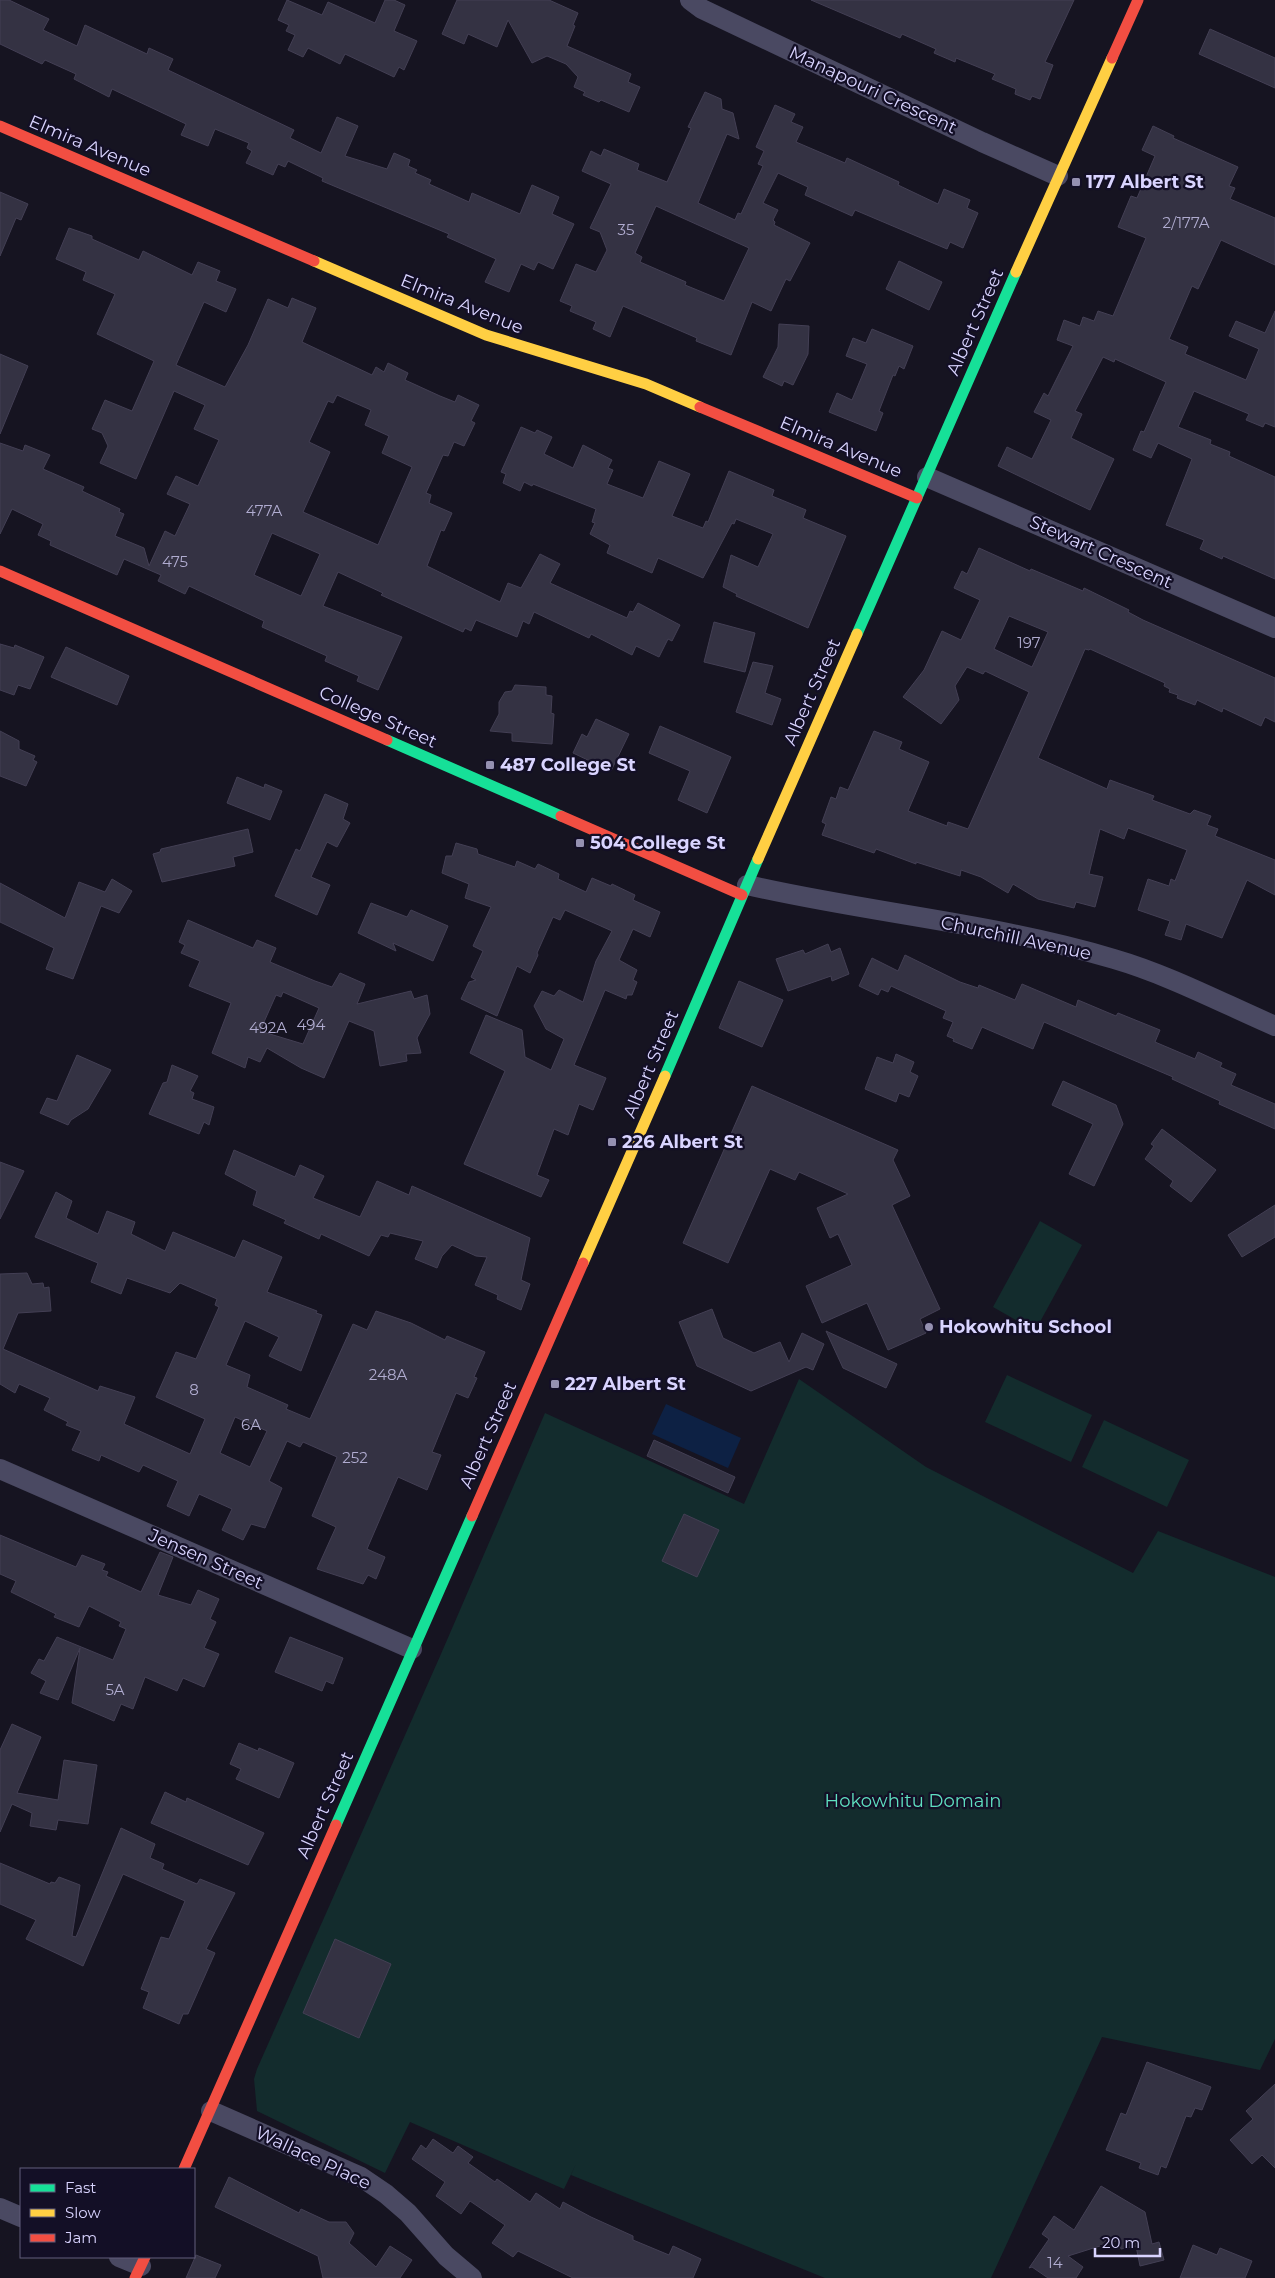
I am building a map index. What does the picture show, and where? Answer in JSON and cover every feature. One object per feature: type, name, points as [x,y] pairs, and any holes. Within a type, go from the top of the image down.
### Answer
[{"type":"main road","name":"Albert Street","points":[[184,2168],[610,1204],[745,890],[1058,176],[1138,0]]},
{"type":"main road","name":"Elmira Avenue","points":[[0,126],[486,335],[646,384],[917,498]]},
{"type":"main road","name":"College Street","points":[[0,571],[745,890]]},
{"type":"street","name":"Manapouri Crescent","points":[[690,0],[702,9],[1058,176]]},
{"type":"street","name":"Stewart Crescent","points":[[926,477],[1275,628]]},
{"type":"street","name":"Churchill Avenue","points":[[745,890],[1043,941],[1115,959],[1158,975],[1275,1026]]},
{"type":"street","name":"Jensen Street","points":[[0,1469],[412,1650]]},
{"type":"street","name":"Wallace Place","points":[[211,2111],[362,2177],[408,2213],[446,2256],[472,2278]]},
{"type":"street","points":[[0,2208],[20,2217]]},
{"type":"street","points":[[121,2258],[140,2267]]},
{"type":"green space","points":[[1040,1221],[1082,1245],[1035,1331],[993,1307]]},
{"type":"green space","points":[[1007,1375],[1092,1415],[1071,1462],[985,1422]]},
{"type":"green space","name":"Hokowhitu Domain","points":[[799,1379],[926,1467],[1133,1573],[1158,1531],[1275,1577],[1275,2039],[1260,2070],[1102,2037],[991,2278],[825,2278],[571,2175],[576,2164],[564,2189],[410,2122],[385,2173],[257,2111],[254,2079],[257,2069],[441,1654],[545,1413],[744,1504]]},
{"type":"green space","points":[[1104,1420],[1189,1460],[1167,1507],[1082,1467]]},
{"type":"water","points":[[666,1404],[741,1438],[728,1468],[652,1434]]},
{"type":"building","points":[[0,0],[9,0],[49,19],[43,30],[77,46],[85,25],[147,54],[149,48],[173,59],[168,70],[294,130],[290,138],[321,153],[337,117],[358,126],[345,156],[387,169],[394,153],[410,160],[408,166],[417,170],[415,173],[431,180],[429,184],[469,202],[472,193],[520,214],[532,185],[559,197],[552,214],[574,224],[553,269],[538,262],[534,270],[521,264],[509,292],[485,282],[496,259],[447,237],[449,234],[322,181],[323,178],[288,161],[285,167],[278,164],[273,175],[246,163],[252,151],[247,148],[249,143],[215,129],[208,146],[181,135],[186,124],[112,89],[109,97],[74,79],[76,74],[45,60],[42,64],[0,44]]},
{"type":"building","points":[[287,0],[322,15],[328,2],[375,23],[385,0],[394,0],[405,5],[394,31],[417,41],[404,70],[399,67],[394,77],[345,54],[340,64],[308,48],[303,57],[288,50],[295,35],[286,31],[289,25],[278,20]]},
{"type":"building","points":[[457,0],[549,0],[578,13],[567,46],[631,74],[628,82],[640,87],[629,112],[601,100],[599,102],[583,95],[585,92],[574,87],[578,77],[566,64],[547,56],[532,63],[508,20],[497,47],[468,34],[464,44],[442,34]]},
{"type":"building","points":[[811,0],[1074,0],[1045,62],[1053,65],[1040,99],[1032,96],[1030,100],[1015,94],[1016,89],[992,79],[995,74],[956,58],[955,62],[934,53],[936,49],[902,34],[900,38]]},
{"type":"building","points":[[1210,29],[1275,58],[1275,88],[1199,54]]},
{"type":"building","points":[[705,92],[721,99],[722,109],[733,113],[739,139],[727,134],[698,203],[735,220],[738,213],[741,214],[763,166],[758,164],[764,151],[756,147],[775,105],[795,114],[791,122],[803,127],[796,142],[845,163],[847,158],[899,182],[898,185],[938,204],[944,189],[970,200],[967,208],[978,213],[963,248],[950,242],[947,249],[855,210],[852,216],[805,195],[808,187],[778,173],[763,203],[778,210],[773,220],[775,222],[774,225],[810,243],[790,281],[786,279],[771,311],[752,302],[731,355],[696,341],[697,338],[623,306],[610,337],[593,329],[596,322],[570,311],[572,306],[560,301],[576,264],[596,272],[607,250],[600,232],[590,228],[611,184],[582,171],[591,151],[601,156],[604,149],[639,164],[637,170],[667,182],[691,128],[688,127]],"holes":[[[656,206],[749,248],[724,301],[685,285],[686,282],[640,262],[642,257],[635,253]]]},
{"type":"building","points":[[1153,126],[1174,136],[1173,138],[1238,167],[1229,186],[1235,188],[1230,199],[1275,218],[1275,265],[1221,240],[1198,289],[1192,286],[1169,339],[1188,347],[1185,354],[1246,380],[1259,349],[1229,336],[1236,321],[1265,333],[1275,311],[1275,427],[1265,423],[1263,427],[1246,420],[1249,414],[1194,391],[1178,427],[1211,440],[1210,444],[1230,452],[1229,456],[1275,477],[1275,579],[1223,556],[1222,559],[1200,549],[1204,540],[1166,525],[1192,459],[1158,443],[1151,458],[1133,450],[1141,431],[1144,432],[1166,382],[1115,359],[1114,362],[1103,357],[1075,411],[1082,414],[1071,438],[1114,459],[1090,510],[998,466],[1007,447],[1032,459],[1051,420],[1034,412],[1044,393],[1048,396],[1073,346],[1057,340],[1064,320],[1080,326],[1083,317],[1094,321],[1098,311],[1113,316],[1146,238],[1118,227],[1131,196],[1137,198],[1155,156],[1142,150]]},
{"type":"building","points":[[0,192],[28,204],[21,220],[16,218],[0,256]]},
{"type":"building","points":[[69,228],[92,236],[92,239],[139,260],[143,251],[192,275],[198,262],[220,271],[216,281],[236,289],[226,312],[204,302],[176,365],[225,387],[248,345],[268,299],[288,308],[292,298],[316,308],[302,342],[372,375],[376,367],[384,372],[388,363],[408,373],[405,380],[455,402],[458,395],[479,405],[471,421],[475,423],[464,446],[454,442],[448,456],[443,455],[426,493],[431,495],[429,503],[452,513],[444,531],[441,530],[427,566],[500,602],[508,583],[521,588],[540,554],[560,564],[550,583],[627,618],[630,611],[633,612],[638,603],[680,625],[672,641],[668,639],[659,657],[636,646],[632,655],[591,634],[589,638],[534,612],[529,624],[523,621],[517,637],[476,620],[471,631],[465,628],[463,632],[381,595],[383,593],[338,572],[323,606],[402,637],[378,690],[357,681],[359,676],[325,661],[327,656],[262,627],[264,621],[189,586],[185,594],[158,581],[161,575],[124,559],[117,575],[50,545],[51,541],[38,535],[43,524],[12,509],[0,534],[0,443],[23,451],[25,445],[50,455],[43,469],[84,487],[82,491],[120,509],[119,512],[124,514],[115,536],[144,548],[149,566],[165,531],[175,536],[190,504],[167,494],[176,476],[198,486],[219,440],[194,429],[205,405],[174,391],[136,479],[100,463],[108,446],[102,433],[92,429],[105,400],[132,411],[154,361],[97,334],[115,294],[83,280],[86,272],[56,259]],"holes":[[[337,395],[371,410],[365,425],[389,436],[382,453],[412,467],[378,545],[303,512],[330,452],[309,442],[328,401],[333,403]],[[272,533],[320,554],[301,596],[254,575]]]},
{"type":"building","points":[[899,261],[942,282],[929,310],[886,289]]},
{"type":"building","points":[[779,324],[809,326],[808,354],[793,385],[784,381],[782,386],[763,377],[778,347]]},
{"type":"building","points":[[872,329],[913,346],[904,369],[899,366],[895,376],[893,375],[879,411],[883,413],[876,431],[829,412],[837,393],[852,400],[867,364],[846,356],[853,338],[866,343]]},
{"type":"building","points":[[0,354],[28,366],[0,434]]},
{"type":"building","points":[[521,427],[535,433],[537,430],[552,437],[544,454],[573,468],[583,445],[612,460],[608,468],[613,470],[607,484],[643,498],[659,461],[690,474],[672,516],[703,528],[706,521],[708,522],[729,471],[774,490],[772,496],[806,510],[803,518],[846,536],[808,628],[736,596],[737,594],[723,587],[731,555],[758,567],[773,534],[736,519],[734,524],[732,523],[703,578],[658,558],[652,573],[607,553],[610,545],[590,534],[595,523],[592,522],[596,509],[533,484],[532,486],[524,482],[520,491],[503,483],[506,474],[501,472]]},
{"type":"building","points":[[979,548],[1030,571],[1031,569],[1083,591],[1084,588],[1129,610],[1128,612],[1143,620],[1275,678],[1275,722],[1265,717],[1261,726],[1223,708],[1222,712],[1197,700],[1195,705],[1177,698],[1178,695],[1169,692],[1170,689],[1164,686],[1165,683],[1090,649],[1085,649],[1038,758],[1107,789],[1110,780],[1154,796],[1152,800],[1190,814],[1194,810],[1211,816],[1207,825],[1218,829],[1215,836],[1275,860],[1275,895],[1247,880],[1222,938],[1186,924],[1181,940],[1165,935],[1170,921],[1138,910],[1148,879],[1169,886],[1171,879],[1175,881],[1187,850],[1128,828],[1124,839],[1100,829],[1089,874],[1103,877],[1095,907],[1076,902],[1074,908],[1038,899],[1013,884],[1008,893],[981,877],[961,870],[960,876],[916,862],[916,864],[876,849],[874,853],[822,835],[826,824],[822,822],[831,797],[836,799],[840,787],[848,790],[874,731],[902,742],[899,749],[929,762],[908,811],[947,826],[948,822],[968,829],[1029,692],[985,671],[983,674],[967,667],[955,686],[959,700],[941,724],[903,697],[924,670],[942,631],[961,640],[980,600],[954,588],[962,571],[967,574]],"holes":[[[1009,616],[1048,632],[1032,667],[994,649]]]},
{"type":"building","points":[[714,622],[755,633],[745,672],[704,662]]},
{"type":"building","points":[[0,644],[14,648],[15,645],[44,657],[30,689],[18,685],[14,695],[0,690]]},
{"type":"building","points":[[66,647],[129,676],[117,705],[51,677]]},
{"type":"building","points":[[753,662],[773,666],[765,693],[781,699],[772,725],[736,712]]},
{"type":"building","points":[[515,685],[546,687],[546,695],[552,696],[551,713],[554,714],[552,744],[512,741],[512,733],[490,731],[499,714],[499,702],[505,692],[512,691]]},
{"type":"building","points":[[596,719],[629,734],[611,771],[573,753],[582,734],[587,737]]},
{"type":"building","points":[[660,726],[731,757],[707,813],[678,800],[690,771],[649,753]]},
{"type":"building","points":[[0,731],[19,741],[19,749],[35,756],[33,760],[37,762],[26,786],[0,776]]},
{"type":"building","points":[[237,777],[264,788],[265,784],[282,791],[270,820],[227,803]]},
{"type":"building","points":[[325,794],[348,804],[343,819],[350,823],[337,847],[327,842],[311,877],[330,885],[317,915],[275,896],[296,849],[300,851]]},
{"type":"building","points":[[248,829],[253,852],[233,857],[235,866],[162,882],[153,854],[160,852],[161,849]]},
{"type":"building","points":[[456,843],[477,849],[478,854],[515,867],[517,861],[535,869],[538,864],[559,874],[558,879],[586,892],[592,878],[611,886],[612,884],[635,895],[633,900],[660,912],[650,937],[633,929],[619,960],[637,970],[633,980],[637,982],[632,995],[627,995],[626,999],[605,990],[574,1065],[606,1078],[593,1110],[579,1104],[568,1135],[554,1129],[537,1175],[549,1180],[541,1197],[464,1164],[505,1071],[470,1053],[486,1015],[522,1030],[525,1057],[551,1070],[564,1039],[546,1029],[534,1006],[542,991],[554,996],[559,990],[583,1002],[596,961],[612,931],[565,910],[560,920],[553,917],[530,973],[517,966],[497,1016],[461,999],[469,982],[476,980],[471,977],[483,951],[473,946],[491,907],[465,898],[469,884],[442,873],[446,856],[452,856]]},
{"type":"building","points":[[112,879],[132,891],[119,913],[101,906],[73,979],[46,969],[54,948],[0,922],[0,883],[65,918],[79,882],[105,892]]},
{"type":"building","points":[[371,903],[407,917],[411,910],[448,926],[433,961],[393,943],[396,951],[358,933]]},
{"type":"building","points":[[188,920],[253,948],[257,940],[276,948],[270,962],[315,981],[332,987],[340,973],[365,984],[357,1004],[411,991],[414,999],[427,995],[430,1014],[417,1038],[421,1053],[406,1054],[407,1061],[380,1066],[374,1031],[349,1021],[324,1078],[301,1068],[267,1048],[260,1062],[248,1057],[245,1068],[212,1053],[231,1003],[189,986],[200,961],[181,953],[185,945],[179,942]],"holes":[[[283,992],[319,1008],[303,1044],[260,1031],[276,995],[281,997]]]},
{"type":"building","points":[[828,944],[831,952],[840,948],[849,974],[832,981],[831,976],[788,991],[776,959],[803,950],[805,954]]},
{"type":"building","points":[[905,955],[960,982],[978,988],[979,985],[1015,1000],[1022,984],[1076,1007],[1078,1000],[1116,1016],[1118,1013],[1160,1030],[1155,1042],[1195,1059],[1198,1052],[1222,1063],[1220,1067],[1236,1074],[1231,1085],[1275,1104],[1275,1129],[1219,1104],[1220,1101],[1172,1079],[1173,1077],[1044,1022],[1033,1049],[982,1027],[972,1049],[953,1041],[954,1039],[947,1036],[953,1022],[943,1018],[946,1011],[891,986],[888,992],[881,989],[878,995],[859,986],[872,958],[898,971]]},
{"type":"building","points":[[739,981],[783,1000],[762,1047],[719,1028]]},
{"type":"building","points":[[896,1054],[914,1062],[910,1072],[918,1076],[909,1097],[899,1093],[896,1102],[865,1089],[877,1057],[893,1063]]},
{"type":"building","points":[[77,1055],[111,1070],[88,1109],[71,1120],[68,1125],[40,1113],[47,1098],[57,1101]]},
{"type":"building","points":[[172,1065],[198,1076],[190,1091],[194,1093],[192,1099],[214,1107],[209,1125],[204,1122],[199,1134],[149,1114],[163,1083],[167,1082]]},
{"type":"building","points":[[1063,1081],[1116,1105],[1123,1124],[1094,1186],[1069,1174],[1093,1124],[1052,1105]]},
{"type":"building","points":[[752,1086],[898,1150],[893,1160],[910,1196],[892,1205],[940,1309],[920,1319],[926,1333],[888,1350],[867,1303],[822,1323],[806,1286],[852,1265],[838,1234],[830,1238],[817,1208],[848,1194],[799,1172],[795,1180],[770,1169],[728,1263],[683,1243]]},
{"type":"building","points":[[1162,1129],[1216,1170],[1191,1202],[1170,1186],[1173,1181],[1145,1159],[1154,1146],[1151,1144]]},
{"type":"building","points":[[234,1150],[295,1177],[300,1165],[324,1176],[313,1198],[360,1217],[377,1181],[409,1195],[412,1186],[530,1238],[521,1280],[530,1284],[521,1310],[497,1299],[498,1295],[475,1285],[487,1257],[476,1256],[452,1245],[442,1256],[437,1268],[415,1259],[423,1241],[390,1233],[388,1237],[381,1235],[369,1256],[321,1234],[319,1239],[284,1223],[286,1220],[253,1205],[257,1191],[225,1174]]},
{"type":"building","points":[[0,1162],[24,1171],[0,1219]]},
{"type":"building","points":[[56,1192],[72,1201],[66,1218],[98,1234],[107,1211],[135,1222],[131,1234],[165,1251],[173,1232],[235,1258],[243,1240],[282,1257],[267,1292],[317,1311],[316,1313],[322,1315],[301,1371],[269,1356],[279,1337],[245,1321],[226,1365],[250,1375],[247,1387],[288,1405],[286,1409],[310,1419],[353,1324],[367,1330],[376,1311],[411,1323],[445,1340],[447,1336],[485,1352],[474,1377],[477,1378],[468,1398],[456,1393],[432,1452],[441,1455],[427,1490],[398,1477],[367,1549],[385,1557],[376,1579],[368,1575],[363,1584],[317,1569],[336,1527],[312,1516],[337,1457],[303,1442],[300,1447],[287,1441],[269,1481],[282,1488],[265,1528],[251,1524],[243,1540],[222,1530],[232,1509],[199,1494],[189,1516],[167,1506],[178,1481],[143,1465],[139,1472],[101,1455],[99,1461],[72,1450],[81,1431],[66,1425],[68,1422],[44,1410],[50,1398],[19,1384],[15,1393],[0,1384],[0,1274],[27,1273],[32,1284],[43,1283],[44,1288],[49,1287],[51,1311],[18,1313],[3,1349],[98,1391],[100,1386],[135,1397],[124,1424],[190,1454],[205,1419],[156,1397],[176,1352],[196,1359],[219,1307],[215,1305],[217,1299],[180,1283],[170,1293],[127,1278],[121,1294],[91,1282],[98,1263],[35,1237]],"holes":[[[235,1417],[267,1431],[250,1467],[220,1453]]]},
{"type":"building","points":[[1275,1205],[1275,1237],[1242,1257],[1228,1235]]},
{"type":"building","points":[[712,1309],[723,1338],[754,1353],[780,1342],[789,1362],[802,1333],[824,1344],[813,1370],[806,1367],[751,1391],[697,1366],[679,1322]]},
{"type":"building","points":[[826,1331],[897,1364],[886,1388],[843,1368]]},
{"type":"building","points":[[654,1440],[735,1477],[728,1493],[647,1456]]},
{"type":"building","points":[[684,1514],[719,1530],[697,1577],[662,1561]]},
{"type":"building","points":[[0,1535],[76,1567],[82,1555],[105,1564],[102,1570],[108,1572],[106,1576],[141,1592],[160,1552],[173,1557],[158,1595],[191,1605],[198,1590],[219,1599],[210,1619],[216,1622],[204,1648],[219,1654],[204,1687],[183,1678],[177,1691],[145,1677],[133,1709],[121,1704],[114,1721],[72,1703],[80,1648],[58,1700],[40,1693],[46,1681],[31,1673],[39,1659],[44,1661],[57,1637],[113,1660],[126,1629],[119,1626],[121,1622],[89,1606],[79,1627],[54,1617],[56,1614],[11,1592],[16,1581],[0,1574]]},
{"type":"building","points":[[290,1637],[343,1658],[333,1684],[326,1681],[322,1691],[275,1672]]},
{"type":"building","points":[[12,1724],[41,1737],[17,1793],[58,1800],[64,1760],[97,1765],[88,1824],[58,1820],[56,1830],[30,1826],[32,1813],[12,1804],[0,1832],[0,1750]]},
{"type":"building","points":[[239,1743],[258,1751],[259,1748],[294,1763],[279,1798],[236,1779],[241,1769],[230,1764]]},
{"type":"building","points":[[165,1792],[186,1802],[187,1798],[264,1833],[248,1865],[151,1823]]},
{"type":"building","points":[[121,1828],[155,1844],[150,1858],[164,1864],[162,1869],[197,1884],[200,1879],[235,1893],[206,1949],[215,1953],[188,2014],[183,2014],[179,2024],[143,2008],[149,1992],[141,1989],[161,1937],[169,1939],[185,1901],[123,1874],[83,1966],[26,1939],[36,1920],[0,1904],[0,1863],[50,1884],[51,1882],[55,1883],[59,1877],[80,1885],[72,1936],[76,1937]]},
{"type":"building","points":[[335,1939],[391,1964],[359,2038],[303,2013]]},
{"type":"building","points":[[1147,2062],[1211,2087],[1202,2110],[1195,2108],[1191,2117],[1186,2116],[1166,2168],[1161,2166],[1158,2175],[1139,2168],[1141,2163],[1106,2150],[1121,2113],[1126,2115]]},
{"type":"building","points":[[1275,2084],[1275,2168],[1262,2155],[1252,2164],[1230,2140],[1253,2119],[1246,2111]]},
{"type":"building","points":[[433,2139],[453,2153],[458,2146],[473,2157],[468,2163],[495,2182],[497,2179],[530,2202],[536,2193],[560,2209],[563,2202],[633,2236],[633,2240],[669,2255],[673,2246],[701,2259],[693,2278],[573,2278],[518,2251],[513,2257],[492,2243],[505,2225],[470,2201],[461,2214],[436,2196],[445,2182],[412,2159],[421,2145],[426,2149]]},
{"type":"building","points":[[229,2177],[299,2213],[301,2209],[329,2222],[346,2222],[354,2233],[349,2243],[376,2267],[390,2246],[412,2260],[400,2278],[323,2278],[318,2256],[215,2207]]},
{"type":"building","points":[[1101,2186],[1145,2212],[1152,2244],[1159,2242],[1164,2260],[1140,2266],[1136,2246],[1121,2249],[1119,2240],[1068,2256],[1083,2267],[1076,2278],[1048,2278],[1032,2267],[1029,2268],[1049,2239],[1042,2234],[1054,2216],[1074,2230]]},
{"type":"building","points":[[1193,2245],[1217,2255],[1220,2248],[1252,2261],[1245,2278],[1180,2278]]},
{"type":"building","points":[[196,2255],[221,2265],[215,2278],[186,2278]]},
{"type":"traffic: fast","points":[[857,634],[1016,272]]},
{"type":"traffic: fast","points":[[387,740],[561,816]]},
{"type":"traffic: fast","points":[[665,1076],[758,859]]},
{"type":"traffic: fast","points":[[336,1825],[472,1516]]},
{"type":"traffic: slow","points":[[1016,272],[1112,58]]},
{"type":"traffic: slow","points":[[314,261],[486,335],[646,384],[700,407]]},
{"type":"traffic: slow","points":[[758,859],[857,634]]},
{"type":"traffic: slow","points":[[583,1263],[665,1076]]},
{"type":"traffic: jam","points":[[1112,58],[1138,0]]},
{"type":"traffic: jam","points":[[0,126],[314,261]]},
{"type":"traffic: jam","points":[[700,407],[917,498]]},
{"type":"traffic: jam","points":[[0,571],[387,740]]},
{"type":"traffic: jam","points":[[561,816],[742,895]]},
{"type":"traffic: jam","points":[[472,1516],[583,1263]]},
{"type":"traffic: jam","points":[[184,2168],[336,1825]]},
{"type":"traffic: jam","points":[[135,2278],[145,2258]]},
{"type":"place","name":"177 Albert St","points":[[1076,182]]},
{"type":"place","name":"487 College St","points":[[490,765]]},
{"type":"place","name":"504 College St","points":[[580,843]]},
{"type":"place","name":"226 Albert St","points":[[612,1142]]},
{"type":"place","name":"Hokowhitu School","points":[[929,1327]]},
{"type":"place","name":"227 Albert St","points":[[555,1384]]}]
